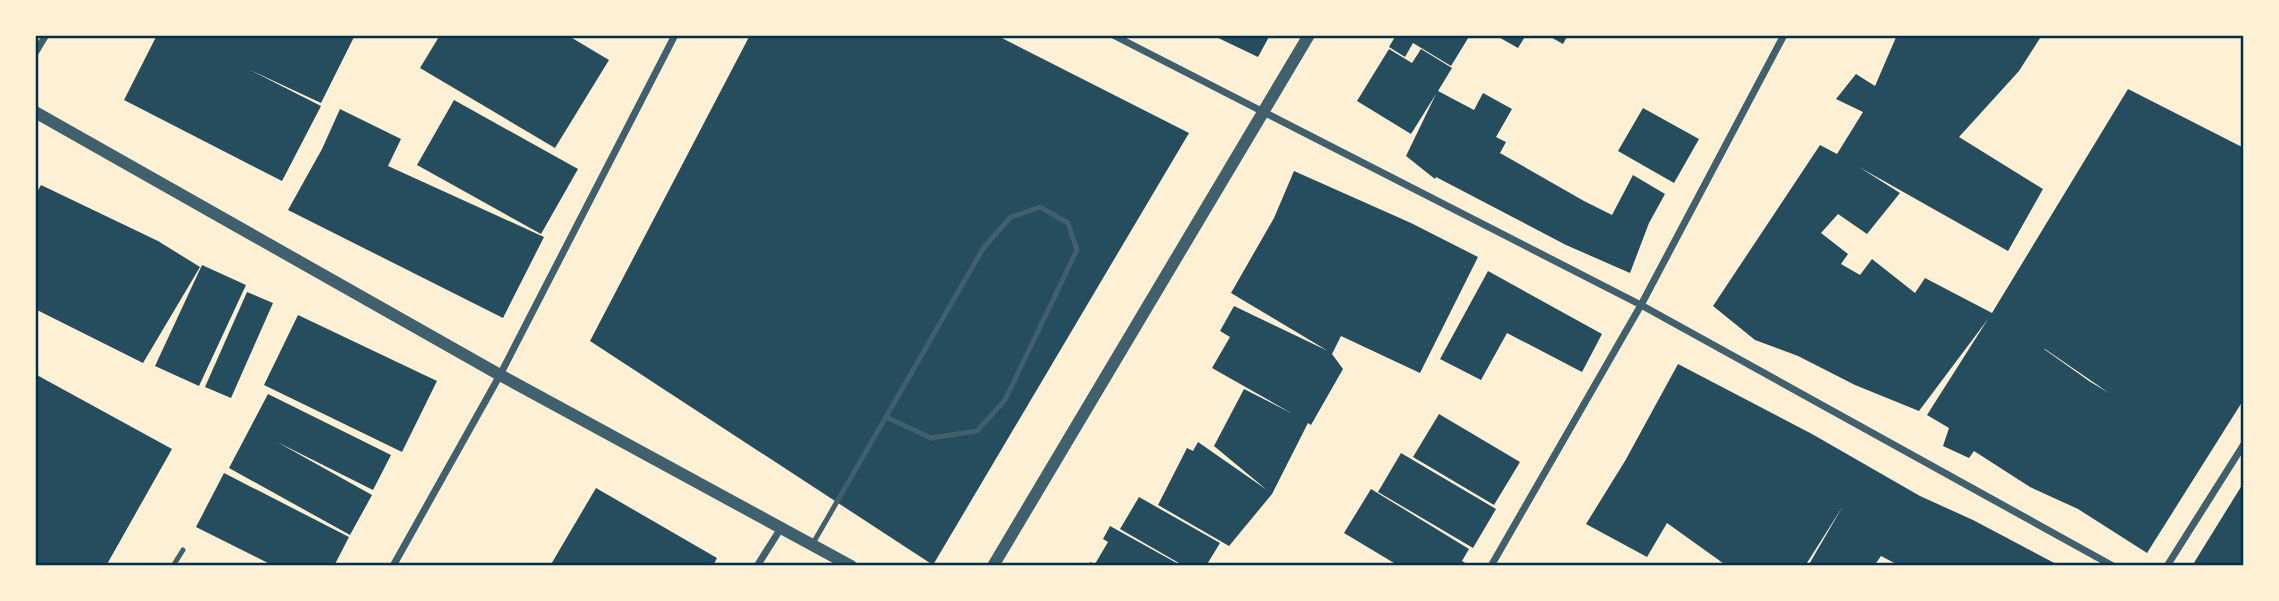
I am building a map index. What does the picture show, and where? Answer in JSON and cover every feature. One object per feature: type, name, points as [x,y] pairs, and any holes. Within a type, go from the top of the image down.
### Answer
[{"type":"street","points":[[35,53],[46,35]]},
{"type":"street","points":[[393,566],[500,375],[675,35]]},
{"type":"street","points":[[1113,35],[1641,305],[2113,566]]},
{"type":"street","points":[[993,566],[1308,35]]},
{"type":"street","points":[[1491,566],[1641,305],[1784,35]]},
{"type":"street","points":[[35,112],[500,375],[851,566]]},
{"type":"street","points":[[2167,566],[2244,444]]},
{"type":"street","points":[[757,566],[781,528]]},
{"type":"lane","points":[[812,545],[984,247],[1011,217],[1040,207],[1068,223],[1077,250],[1005,400],[977,431],[931,438],[886,417]]},
{"type":"lane","points":[[173,566],[183,550]]},
{"type":"building","points":[[157,35],[355,35],[321,103],[248,69],[321,106],[282,181],[124,100]]},
{"type":"building","points":[[440,35],[567,35],[609,60],[555,148],[420,68]]},
{"type":"building","points":[[750,35],[996,35],[1189,133],[933,565],[590,341]]},
{"type":"building","points":[[1212,35],[1270,35],[1258,57]]},
{"type":"building","points":[[1396,35],[1470,35],[1451,66],[1413,43],[1405,57],[1389,47]]},
{"type":"building","points":[[1495,35],[1526,35],[1518,48]]},
{"type":"building","points":[[1547,35],[1568,35],[1563,44]]},
{"type":"building","points":[[1897,35],[2042,35],[2019,71],[1959,137],[2043,189],[2008,251],[1859,167],[1900,193],[1867,234],[1838,214],[1821,233],[1848,254],[1841,264],[1860,275],[1872,259],[1915,293],[1925,278],[1992,313],[2128,89],[2244,148],[2244,399],[2147,553],[2078,509],[2030,487],[1974,451],[1969,458],[1943,446],[1949,428],[1927,415],[1988,319],[1919,411],[1855,385],[1798,356],[1755,340],[1713,306],[1820,145],[1837,154],[1863,112],[1836,99],[1856,74],[1875,86]],"holes":[[[2045,349],[2109,393],[2089,381]]]},
{"type":"building","points":[[1389,49],[1412,63],[1421,49],[1452,68],[1438,91],[1474,110],[1483,93],[1512,109],[1496,137],[1506,142],[1500,153],[1584,201],[1612,215],[1633,175],[1665,194],[1649,223],[1630,273],[1566,245],[1436,177],[1435,179],[1406,156],[1436,94],[1411,134],[1357,101]]},
{"type":"building","points":[[454,100],[578,169],[541,234],[417,165]]},
{"type":"building","points":[[1643,108],[1699,139],[1674,183],[1618,151]]},
{"type":"building","points":[[340,109],[401,139],[388,166],[544,237],[503,318],[288,210],[322,149]]},
{"type":"building","points":[[1294,171],[1411,223],[1478,257],[1420,373],[1341,336],[1332,354],[1343,369],[1311,425],[1308,423],[1272,494],[1229,546],[1158,505],[1187,448],[1193,451],[1198,442],[1267,490],[1214,446],[1244,389],[1293,414],[1212,368],[1230,337],[1220,331],[1234,306],[1328,351],[1231,293],[1274,218]]},
{"type":"building","points":[[41,185],[158,241],[200,267],[143,363],[35,309],[35,196]]},
{"type":"building","points":[[202,265],[246,285],[199,386],[155,366]]},
{"type":"building","points":[[1488,271],[1602,334],[1582,372],[1507,333],[1481,380],[1440,359]]},
{"type":"building","points":[[247,292],[273,303],[231,398],[205,387]]},
{"type":"building","points":[[298,315],[437,381],[402,452],[264,385]]},
{"type":"building","points":[[1678,364],[1812,434],[1920,496],[1973,520],[2060,566],[1900,566],[1881,556],[1874,566],[1808,566],[1843,506],[1805,566],[1727,566],[1667,523],[1647,557],[1586,524],[1625,461]]},
{"type":"building","points":[[35,374],[172,449],[106,566],[35,566]]},
{"type":"building","points":[[268,394],[391,455],[373,490],[277,442],[372,495],[350,535],[229,468]]},
{"type":"building","points":[[1439,414],[1520,462],[1494,505],[1413,457]]},
{"type":"building","points":[[1401,453],[1496,509],[1473,548],[1378,492]]},
{"type":"building","points":[[224,473],[349,537],[334,566],[274,566],[196,527]]},
{"type":"building","points":[[2244,482],[2244,566],[2192,566],[2213,532]]},
{"type":"building","points":[[596,488],[717,558],[713,566],[550,566]]},
{"type":"building","points":[[1371,489],[1469,549],[1462,561],[1470,566],[1399,566],[1344,533]]},
{"type":"building","points":[[1139,497],[1220,543],[1206,566],[1184,566],[1120,529]]},
{"type":"building","points":[[1110,526],[1182,566],[1088,566],[1090,562],[1095,564],[1108,542],[1103,539]]}]
